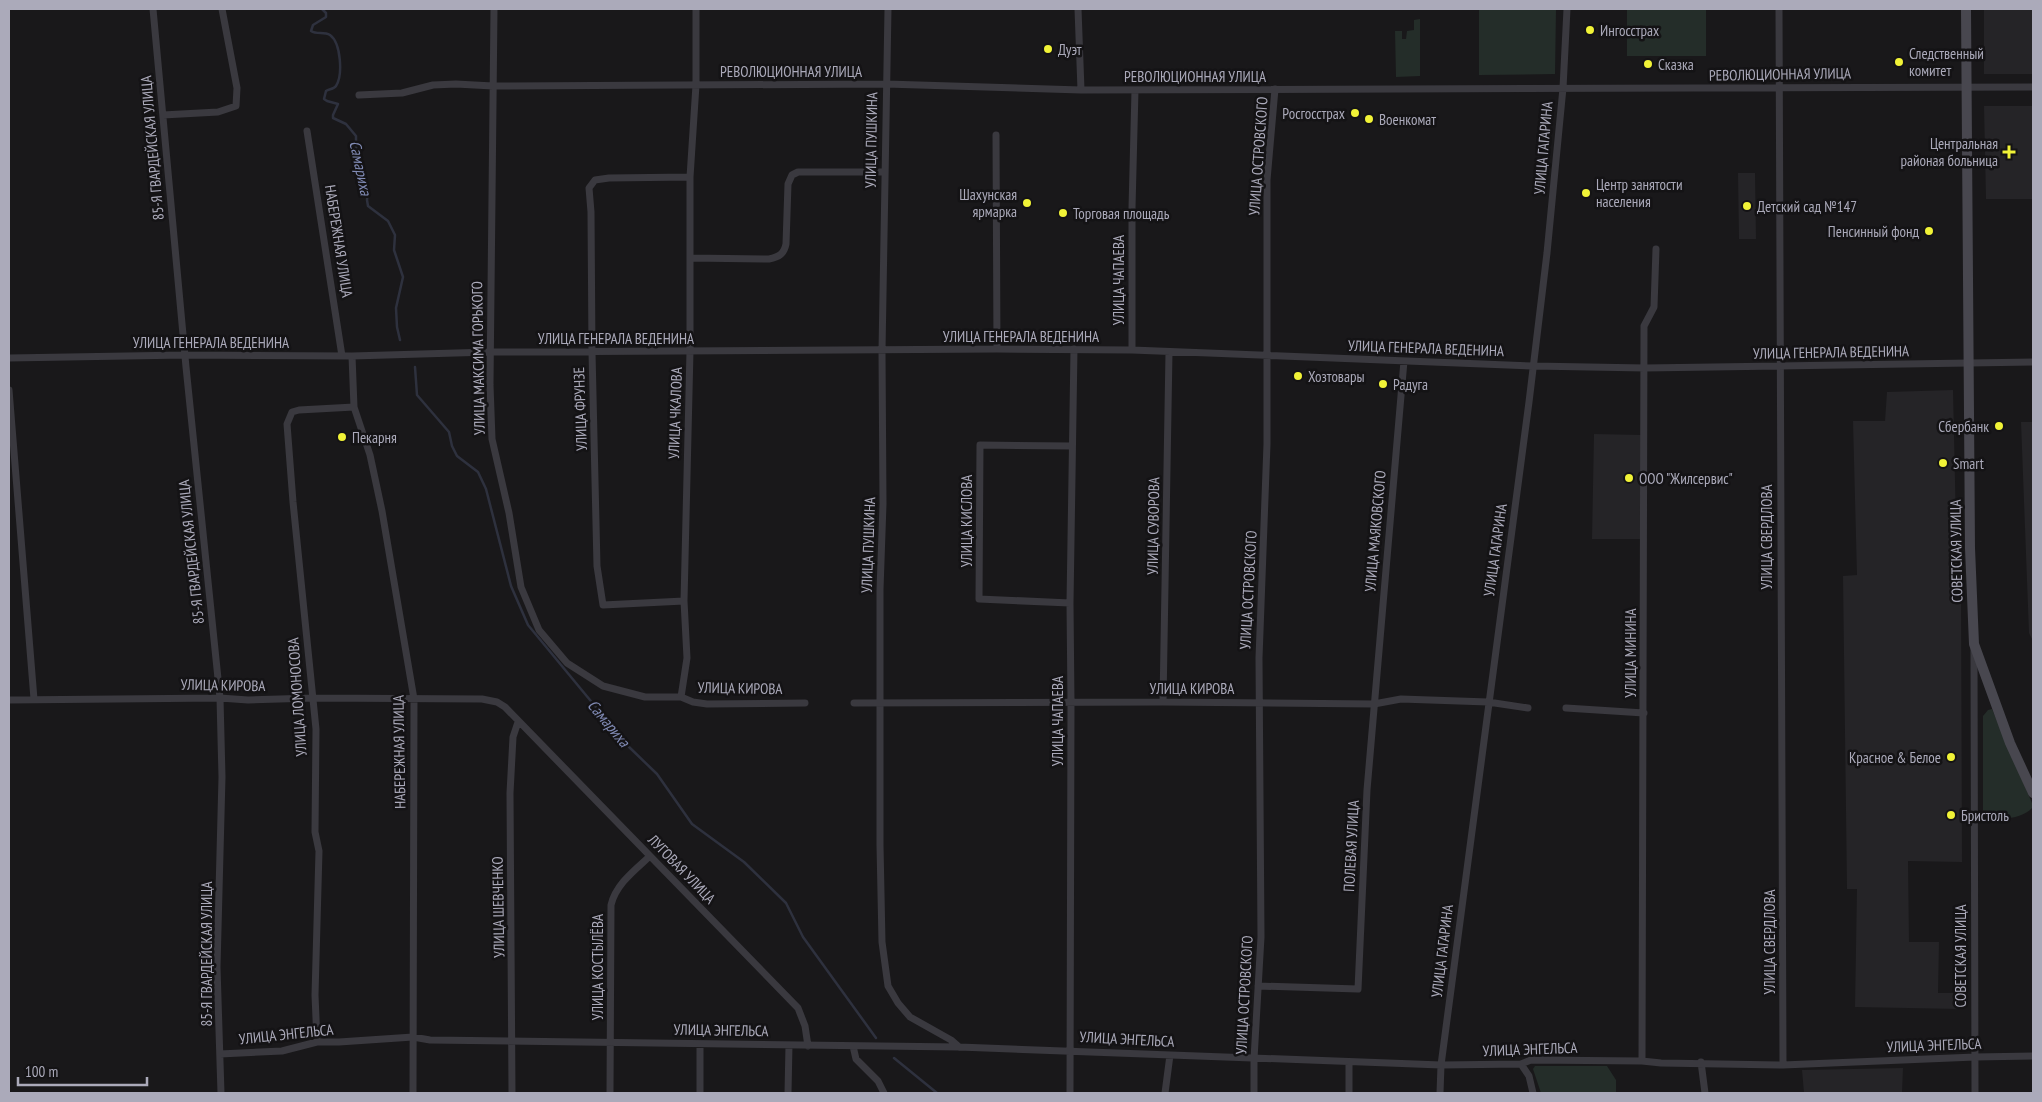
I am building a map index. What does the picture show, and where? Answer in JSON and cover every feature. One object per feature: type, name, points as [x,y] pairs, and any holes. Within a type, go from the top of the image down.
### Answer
[{"type":"street","name":"85-Я ГВАРДЕЙСКАЯ УЛИЦА","points":[[153,9],[185,356],[220,698],[222,778],[218,967],[221,1093]]},
{"type":"street","points":[[162,115],[218,112],[236,106],[237,88],[222,9]]},
{"type":"street","name":"УЛИЦА МАКСИМА ГОРЬКОГО","points":[[494,9],[490,352],[492,439],[509,513],[521,587],[539,630],[567,663],[603,686],[645,697]]},
{"type":"street","name":"УЛИЦА ЧКАЛОВА","points":[[681,697],[687,658],[684,601],[690,351],[690,177],[696,85],[696,9]]},
{"type":"street","name":"УЛИЦА ПУШКИНА","points":[[888,9],[882,351],[884,504],[880,590],[882,942],[888,986],[898,1003],[910,1017],[951,1040],[959,1047]]},
{"type":"street","points":[[1078,9],[1081,90]]},
{"type":"street","name":"УЛИЦА ГАГАРИНА","points":[[1440,1093],[1441,1065],[1547,253],[1563,88],[1567,9]]},
{"type":"street","name":"УЛИЦА СВЕРДЛОВА","points":[[1779,9],[1779,367],[1784,1065]]},
{"type":"street","name":"СОВЕТСКАЯ УЛИЦА","points":[[1966,9],[1970,548],[1974,644],[1976,1093]]},
{"type":"street","name":"РЕВОЛЮЦИОННАЯ УЛИЦА","points":[[359,95],[402,93],[433,85],[456,84],[494,86],[886,84],[1081,90],[2033,87]]},
{"type":"street","name":"УЛИЦА ОСТРОВСКОГО","points":[[1254,1093],[1254,1058],[1261,937],[1258,658],[1267,444],[1267,180],[1276,89]]},
{"type":"street","name":"УЛИЦА ЧАПАЕВА","points":[[1132,350],[1132,208],[1135,90]]},
{"type":"street","name":"НАБЕРЕЖНАЯ УЛИЦА","points":[[307,130],[342,356]]},
{"type":"street","points":[[996,135],[996,349]]},
{"type":"street","points":[[690,258],[769,259],[779,257],[785,250],[786,244],[788,184],[792,175],[798,172],[885,172]]},
{"type":"street","name":"УЛИЦА ФРУНЗЕ","points":[[684,601],[603,605],[597,566],[589,188],[595,180],[609,178],[690,177]]},
{"type":"street","name":"УЛИЦА МИНИНА","points":[[1642,1060],[1644,326],[1654,307],[1656,249]]},
{"type":"street","name":"УЛИЦА ГЕНЕРАЛА ВЕДЕНИНА","points":[[9,358],[352,356],[490,352],[1074,349],[1533,366],[1645,368],[2033,362]]},
{"type":"street","name":"УЛИЦА ЧАПАЕВА","points":[[1070,1093],[1070,603],[1074,349]]},
{"type":"street","name":"УЛИЦА СУВОРОВА","points":[[1163,702],[1169,352]]},
{"type":"street","name":"НАБЕРЕЖНАЯ УЛИЦА","points":[[352,356],[354,407],[370,456],[382,511],[414,699],[413,1093]]},
{"type":"street","name":"УЛИЦА МАЯКОВСКОГО","points":[[1374,704],[1404,361]]},
{"type":"street","points":[[9,390],[34,699]]},
{"type":"street","name":"УЛИЦА ЛОМОНОСОВА","points":[[318,1042],[315,996],[319,851],[315,832],[316,729],[287,424],[292,412],[299,410],[354,407]]},
{"type":"street","name":"УЛИЦА КИСЛОВА","points":[[1070,603],[979,599],[980,445],[1072,446]]},
{"type":"street","points":[[1974,644],[2010,743],[2033,793]]},
{"type":"street","name":"УЛИЦА КИРОВА","points":[[645,697],[681,697],[693,702],[707,704],[804,703]]},
{"type":"street","name":"УЛИЦА КИРОВА","points":[[9,700],[220,698],[248,700],[313,698],[482,699],[497,702],[505,707],[518,722]]},
{"type":"street","name":"УЛИЦА КИРОВА","points":[[854,703],[1259,702],[1374,704],[1401,699],[1488,702],[1528,708]]},
{"type":"street","name":"ПОЛЕВАЯ УЛИЦА","points":[[1258,986],[1358,989],[1374,704]]},
{"type":"street","points":[[1566,708],[1644,713]]},
{"type":"street","name":"ЛУГОВАЯ УЛИЦА","points":[[518,722],[798,1008],[805,1026],[808,1046]]},
{"type":"street","name":"УЛИЦА ШЕВЧЕНКО","points":[[512,1093],[510,793],[513,737],[518,722]]},
{"type":"street","name":"УЛИЦА КОСТЫЛЁВА","points":[[610,1093],[610,905],[613,895],[619,887],[650,856]]},
{"type":"street","name":"УЛИЦА ЭНГЕЛЬСА","points":[[220,1054],[282,1051],[318,1042],[413,1037],[430,1040],[1071,1050],[1441,1065],[1520,1064],[1531,1060],[1642,1060],[1661,1063],[1702,1062],[1784,1065],[2033,1056]]},
{"type":"street","points":[[700,1044],[700,1093]]},
{"type":"street","points":[[788,1093],[789,1045]]},
{"type":"street","points":[[853,1046],[856,1059],[878,1081],[884,1093]]},
{"type":"street","points":[[1165,1093],[1170,1055]]},
{"type":"street","points":[[1349,1062],[1349,1093]]},
{"type":"street","points":[[1702,1062],[1705,1093]]},
{"type":"street","points":[[1520,1064],[1529,1076],[1533,1093]]},
{"type":"shaded area","points":[[1479,9],[1556,9],[1555,74],[1479,75]]},
{"type":"shaded area","points":[[1627,9],[1706,9],[1706,56],[1627,56]]},
{"type":"shaded area","points":[[1984,9],[2033,9],[2033,74],[1984,74]]},
{"type":"shaded area","points":[[1420,19],[1420,76],[1396,77],[1395,31],[1402,31],[1402,39],[1406,39],[1407,31],[1414,30],[1414,20]]},
{"type":"shaded area","name":"Центральная районая больница","points":[[1984,106],[2033,106],[2033,199],[1986,199]]},
{"type":"shaded area","name":"Детский сад №147","points":[[1738,173],[1755,173],[1756,239],[1739,239]]},
{"type":"shaded area","points":[[1953,390],[1957,571],[1961,589],[1962,862],[1908,861],[1909,942],[1939,942],[1938,993],[1960,993],[1960,1009],[1855,1007],[1857,889],[1847,889],[1843,576],[1857,575],[1853,421],[1885,421],[1887,392]]},
{"type":"shaded area","points":[[2021,422],[2033,422],[2033,641],[2029,633]]},
{"type":"shaded area","points":[[1594,434],[1642,435],[1640,539],[1592,539]]},
{"type":"shaded area","points":[[1992,709],[2032,803],[2032,808],[2028,812],[2016,817],[1991,817],[1985,815],[1983,810],[1983,716],[1988,710]]},
{"type":"shaded area","points":[[1535,1066],[1607,1066],[1616,1080],[1616,1093],[1541,1093],[1533,1069]]},
{"type":"shaded area","points":[[1903,1068],[1902,1093],[1804,1093],[1802,1070]]},
{"type":"waterway","name":"Самариха","points":[[322,9],[326,13],[326,17],[313,25],[311,31],[330,35],[337,45],[340,59],[338,81],[334,88],[326,91],[324,99],[338,104],[333,118],[346,124],[356,136],[356,149],[361,160],[361,175],[368,188],[368,206],[388,221],[395,235],[394,250],[403,277],[396,308],[400,340]]},
{"type":"waterway","name":"Самариха","points":[[415,367],[417,395],[449,432],[452,446],[457,456],[478,472],[486,489],[511,586],[528,625],[628,746],[657,774],[692,824],[744,862],[786,903],[803,937],[876,1038]]},
{"type":"waterway","name":"Самариха","points":[[894,1058],[937,1093]]},
{"type":"place","name":"Ингосстрах","points":[[1590,30]]},
{"type":"place","name":"Дуэт","points":[[1048,49]]},
{"type":"place","name":"Следственный комитет","points":[[1899,62]]},
{"type":"place","name":"Сказка","points":[[1648,64]]},
{"type":"place","name":"Росгосстрах","points":[[1355,113]]},
{"type":"place","name":"Военкомат","points":[[1369,119]]},
{"type":"place","name":"Центральная районая больница","points":[[2009,152]]},
{"type":"place","name":"Центр занятости населения","points":[[1586,193]]},
{"type":"place","name":"Шахунская ярмарка","points":[[1027,203]]},
{"type":"place","name":"Детский сад №147","points":[[1747,206]]},
{"type":"place","name":"Торговая площадь","points":[[1063,213]]},
{"type":"place","name":"Пенсинный фонд","points":[[1929,231]]},
{"type":"place","name":"Хозтовары","points":[[1298,376]]},
{"type":"place","name":"Радуга","points":[[1383,384]]},
{"type":"place","name":"Сбербанк","points":[[1999,426]]},
{"type":"place","name":"Пекарня","points":[[342,437]]},
{"type":"place","name":"Smart","points":[[1943,463]]},
{"type":"place","name":"ООО \"Жилсервис\"","points":[[1629,478]]},
{"type":"place","name":"Красное & Белое","points":[[1951,757]]},
{"type":"place","name":"Бристоль","points":[[1951,815]]}]
